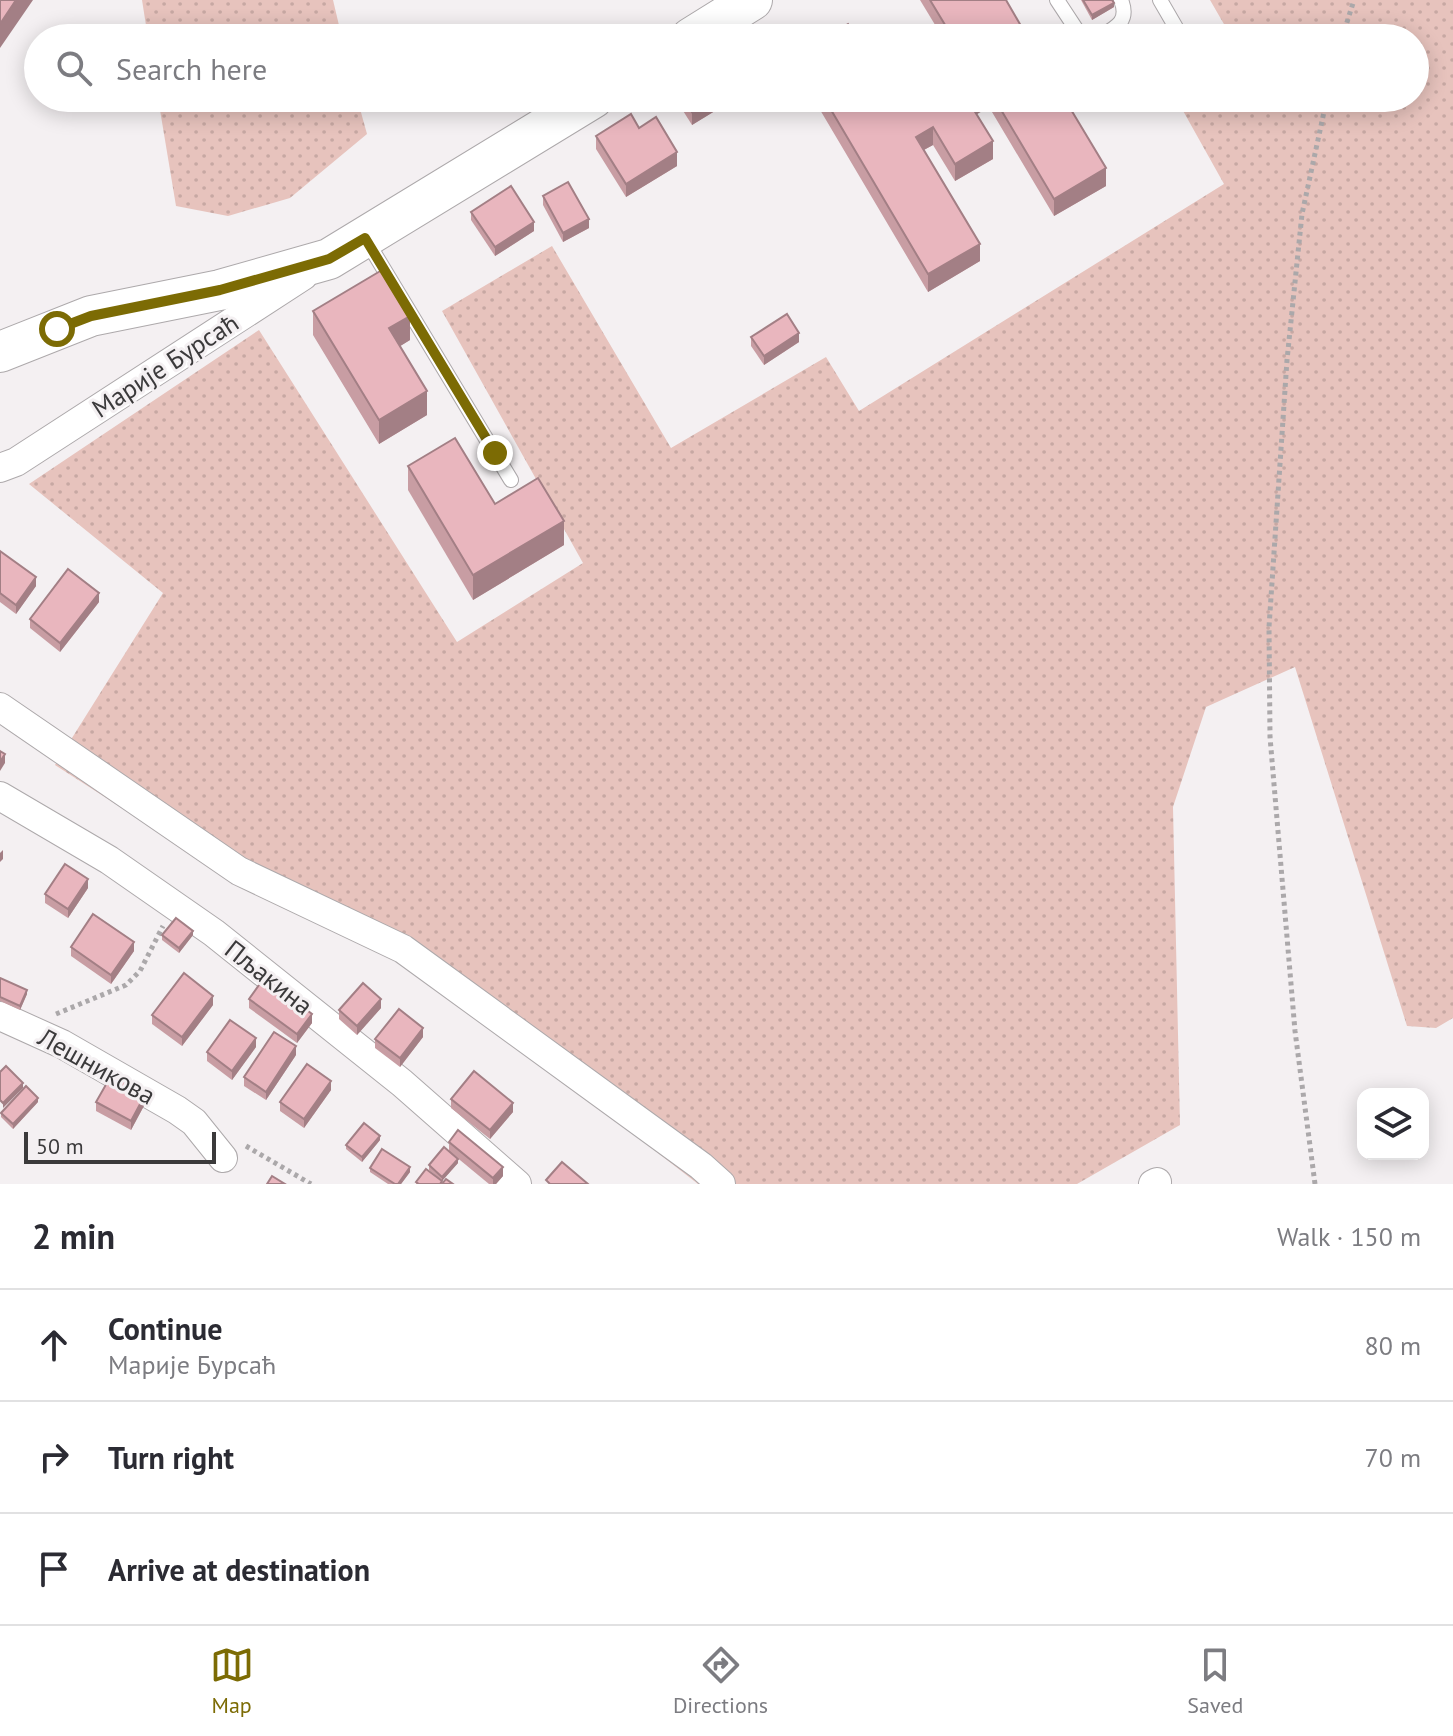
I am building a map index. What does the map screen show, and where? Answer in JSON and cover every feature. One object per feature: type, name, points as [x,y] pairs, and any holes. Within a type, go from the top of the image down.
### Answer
[{"type":"street","points":[[713,24],[752,0]]},
{"type":"street","name":"Марије Бурсаћ","points":[[0,468],[16,462],[329,259],[570,112]]},
{"type":"street","name":"Марије Бурсаћ","points":[[0,352],[91,316],[220,290],[329,259]]},
{"type":"street","points":[[0,707],[239,871],[403,949],[701,1166],[721,1184]]},
{"type":"street","name":"Пљакина","points":[[0,796],[109,860],[214,933],[402,1083],[517,1184]]},
{"type":"street","name":"Лешникова","points":[[13,1021],[177,1110],[232,1151]]},
{"type":"lane","points":[[1057,0],[1073,24]]},
{"type":"lane","points":[[1160,0],[1174,24]]},
{"type":"lane","points":[[1120,24],[1124,16],[1124,1]]},
{"type":"lane","points":[[365,238],[511,480]]},
{"type":"path","points":[[1346,24],[1354,0]]},
{"type":"path","points":[[1315,1184],[1295,1031],[1284,907],[1270,737],[1269,627],[1287,360],[1302,214],[1324,112]]},
{"type":"path","points":[[13,1021],[126,985],[140,971],[174,905]]},
{"type":"path","points":[[232,1151],[311,1184]]},
{"type":"shaded area","points":[[142,0],[333,0],[339,24],[146,24]]},
{"type":"shaded area","points":[[1210,0],[1453,0],[1453,1018],[1436,1028],[1407,1026],[1295,667],[1206,707],[1173,807],[1180,1125],[1077,1184],[698,1184],[560,1077],[422,962],[254,893],[55,765],[163,593],[29,484],[259,330],[457,642],[583,563],[442,311],[552,246],[671,448],[826,357],[859,411],[1224,184],[1184,112],[1429,112],[1429,24],[1224,24]]},
{"type":"shaded area","points":[[160,112],[361,112],[367,134],[290,198],[228,216],[176,206]]},
{"type":"building","points":[[0,0],[16,0],[0,24]]},
{"type":"building","points":[[930,0],[1006,0],[1020,24],[945,24]]},
{"type":"building","points":[[1083,0],[1112,0],[1114,3],[1092,15]]},
{"type":"building","points":[[832,112],[975,112],[993,141],[955,164],[933,127],[916,137],[980,244],[928,274]]},
{"type":"building","points":[[1002,112],[1072,112],[1106,168],[1054,199]]},
{"type":"building","points":[[631,114],[639,128],[656,117],[677,152],[626,184],[596,136]]},
{"type":"building","points":[[568,182],[589,219],[563,233],[543,196]]},
{"type":"building","points":[[511,186],[534,222],[495,247],[471,212]]},
{"type":"building","points":[[382,270],[410,316],[389,328],[427,391],[379,420],[313,311]]},
{"type":"building","points":[[787,314],[799,333],[764,356],[751,337]]},
{"type":"building","points":[[455,438],[495,504],[538,478],[564,521],[473,575],[408,466]]},
{"type":"building","points":[[0,551],[36,577],[16,605],[0,593]]},
{"type":"building","points":[[68,569],[99,593],[60,643],[30,619]]},
{"type":"building","points":[[65,864],[88,879],[68,909],[45,894]]},
{"type":"building","points":[[93,914],[134,942],[111,975],[71,947]]},
{"type":"building","points":[[176,918],[193,931],[179,948],[162,935]]},
{"type":"building","points":[[184,973],[213,996],[182,1037],[152,1015]]},
{"type":"building","points":[[0,978],[27,990],[20,1006],[0,997]]},
{"type":"building","points":[[264,978],[312,1014],[297,1034],[249,999]]},
{"type":"building","points":[[363,983],[381,999],[357,1026],[339,1010]]},
{"type":"building","points":[[399,1009],[423,1028],[400,1058],[375,1039]]},
{"type":"building","points":[[230,1020],[256,1038],[232,1071],[207,1052]]},
{"type":"building","points":[[274,1032],[296,1046],[266,1092],[244,1077]]},
{"type":"building","points":[[307,1064],[331,1081],[304,1119],[280,1102]]},
{"type":"building","points":[[6,1066],[23,1083],[3,1103],[0,1100],[0,1072]]},
{"type":"building","points":[[474,1071],[513,1103],[490,1130],[451,1099]]},
{"type":"building","points":[[112,1074],[146,1093],[131,1121],[96,1102]]},
{"type":"building","points":[[26,1086],[38,1098],[13,1124],[1,1113]]},
{"type":"building","points":[[364,1123],[380,1136],[362,1157],[346,1145]]},
{"type":"building","points":[[458,1130],[503,1167],[493,1178],[449,1142]]},
{"type":"building","points":[[444,1147],[458,1159],[442,1177],[429,1165]]},
{"type":"building","points":[[382,1149],[410,1167],[398,1184],[370,1168]]},
{"type":"building","points":[[562,1162],[588,1184],[550,1184],[546,1180]]},
{"type":"building","points":[[426,1169],[442,1181],[440,1184],[416,1182]]},
{"type":"building","points":[[272,1176],[285,1184],[267,1184]]},
{"type":"route","points":[[57,329],[91,316],[220,290],[329,259],[365,238],[495,453]]}]
